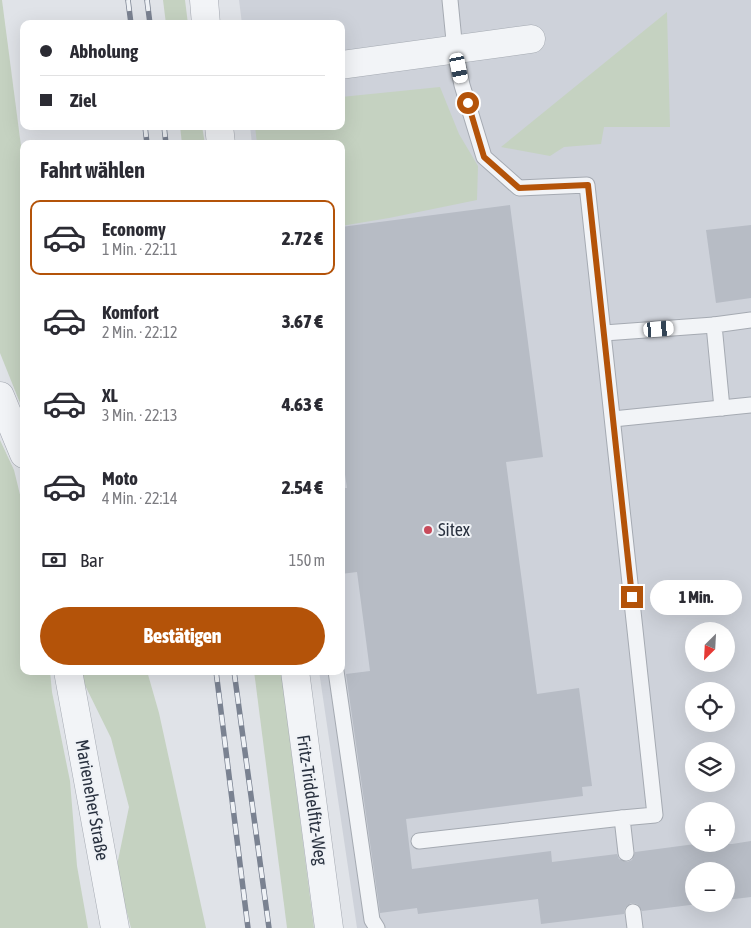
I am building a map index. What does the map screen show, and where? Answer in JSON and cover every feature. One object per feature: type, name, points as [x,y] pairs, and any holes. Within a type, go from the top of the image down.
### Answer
[{"type":"street","points":[[204,0],[206,20]]},
{"type":"street","points":[[345,65],[455,51],[531,39]]},
{"type":"street","points":[[0,396],[20,444]]},
{"type":"street","name":"Marieneher Straße","points":[[69,675],[115,928]]},
{"type":"street","name":"Fritz-Triddelfitz-Weg","points":[[296,675],[329,928]]},
{"type":"lane","points":[[419,841],[655,815],[588,185],[519,188],[484,157],[462,85],[455,51],[450,0]]},
{"type":"lane","points":[[604,333],[714,325],[751,320]]},
{"type":"lane","points":[[714,325],[722,408]]},
{"type":"lane","points":[[613,419],[751,404]]},
{"type":"lane","points":[[337,675],[372,920],[377,928]]},
{"type":"lane","points":[[622,818],[626,853]]},
{"type":"lane","points":[[633,912],[635,928]]},
{"type":"shaded area","points":[[239,0],[751,0],[751,928],[357,928],[320,675],[345,675],[345,140],[252,140],[250,130],[345,130],[345,20],[242,20]]},
{"type":"green space","points":[[0,0],[2,0],[20,140],[20,403],[0,353]]},
{"type":"green space","points":[[163,0],[185,0],[188,20],[166,20]]},
{"type":"green space","points":[[667,12],[670,127],[604,127],[601,144],[564,147],[550,156],[501,147]]},
{"type":"green space","points":[[440,87],[459,134],[478,166],[477,200],[345,225],[345,140],[257,140],[255,130],[345,130],[345,97]]},
{"type":"green space","points":[[180,130],[203,130],[204,140],[182,140]]},
{"type":"green space","points":[[0,440],[14,470],[20,495],[20,675],[50,675],[52,692],[70,781],[77,866],[88,928],[0,928]]},
{"type":"green space","points":[[80,675],[148,675],[159,713],[206,928],[131,928],[116,870],[129,807],[111,738]]},
{"type":"green space","points":[[255,675],[282,675],[314,928],[287,928]]},
{"type":"building","name":"Sitex","points":[[510,205],[543,457],[506,462],[537,694],[579,688],[592,786],[582,787],[583,796],[406,819],[412,869],[551,851],[552,862],[617,854],[619,859],[627,862],[632,860],[635,852],[685,845],[685,852],[735,852],[735,844],[751,841],[751,897],[735,899],[735,862],[685,862],[685,906],[642,911],[637,904],[631,903],[625,908],[624,914],[541,924],[538,899],[418,914],[417,908],[380,913],[346,674],[370,671],[357,572],[345,574],[345,488],[347,488],[345,475],[345,226]]},
{"type":"building","points":[[751,225],[751,298],[716,303],[706,230]]},
{"type":"railway","points":[[128,0],[130,20]]},
{"type":"railway","points":[[147,0],[150,20]]},
{"type":"railway","points":[[145,130],[147,140]]},
{"type":"railway","points":[[164,130],[166,140]]},
{"type":"railway","points":[[216,675],[248,928]]},
{"type":"railway","points":[[235,675],[269,928]]},
{"type":"place","name":"Sitex","points":[[428,530]]},
{"type":"route","points":[[468,103],[484,157],[519,188],[588,185],[632,597]]}]
